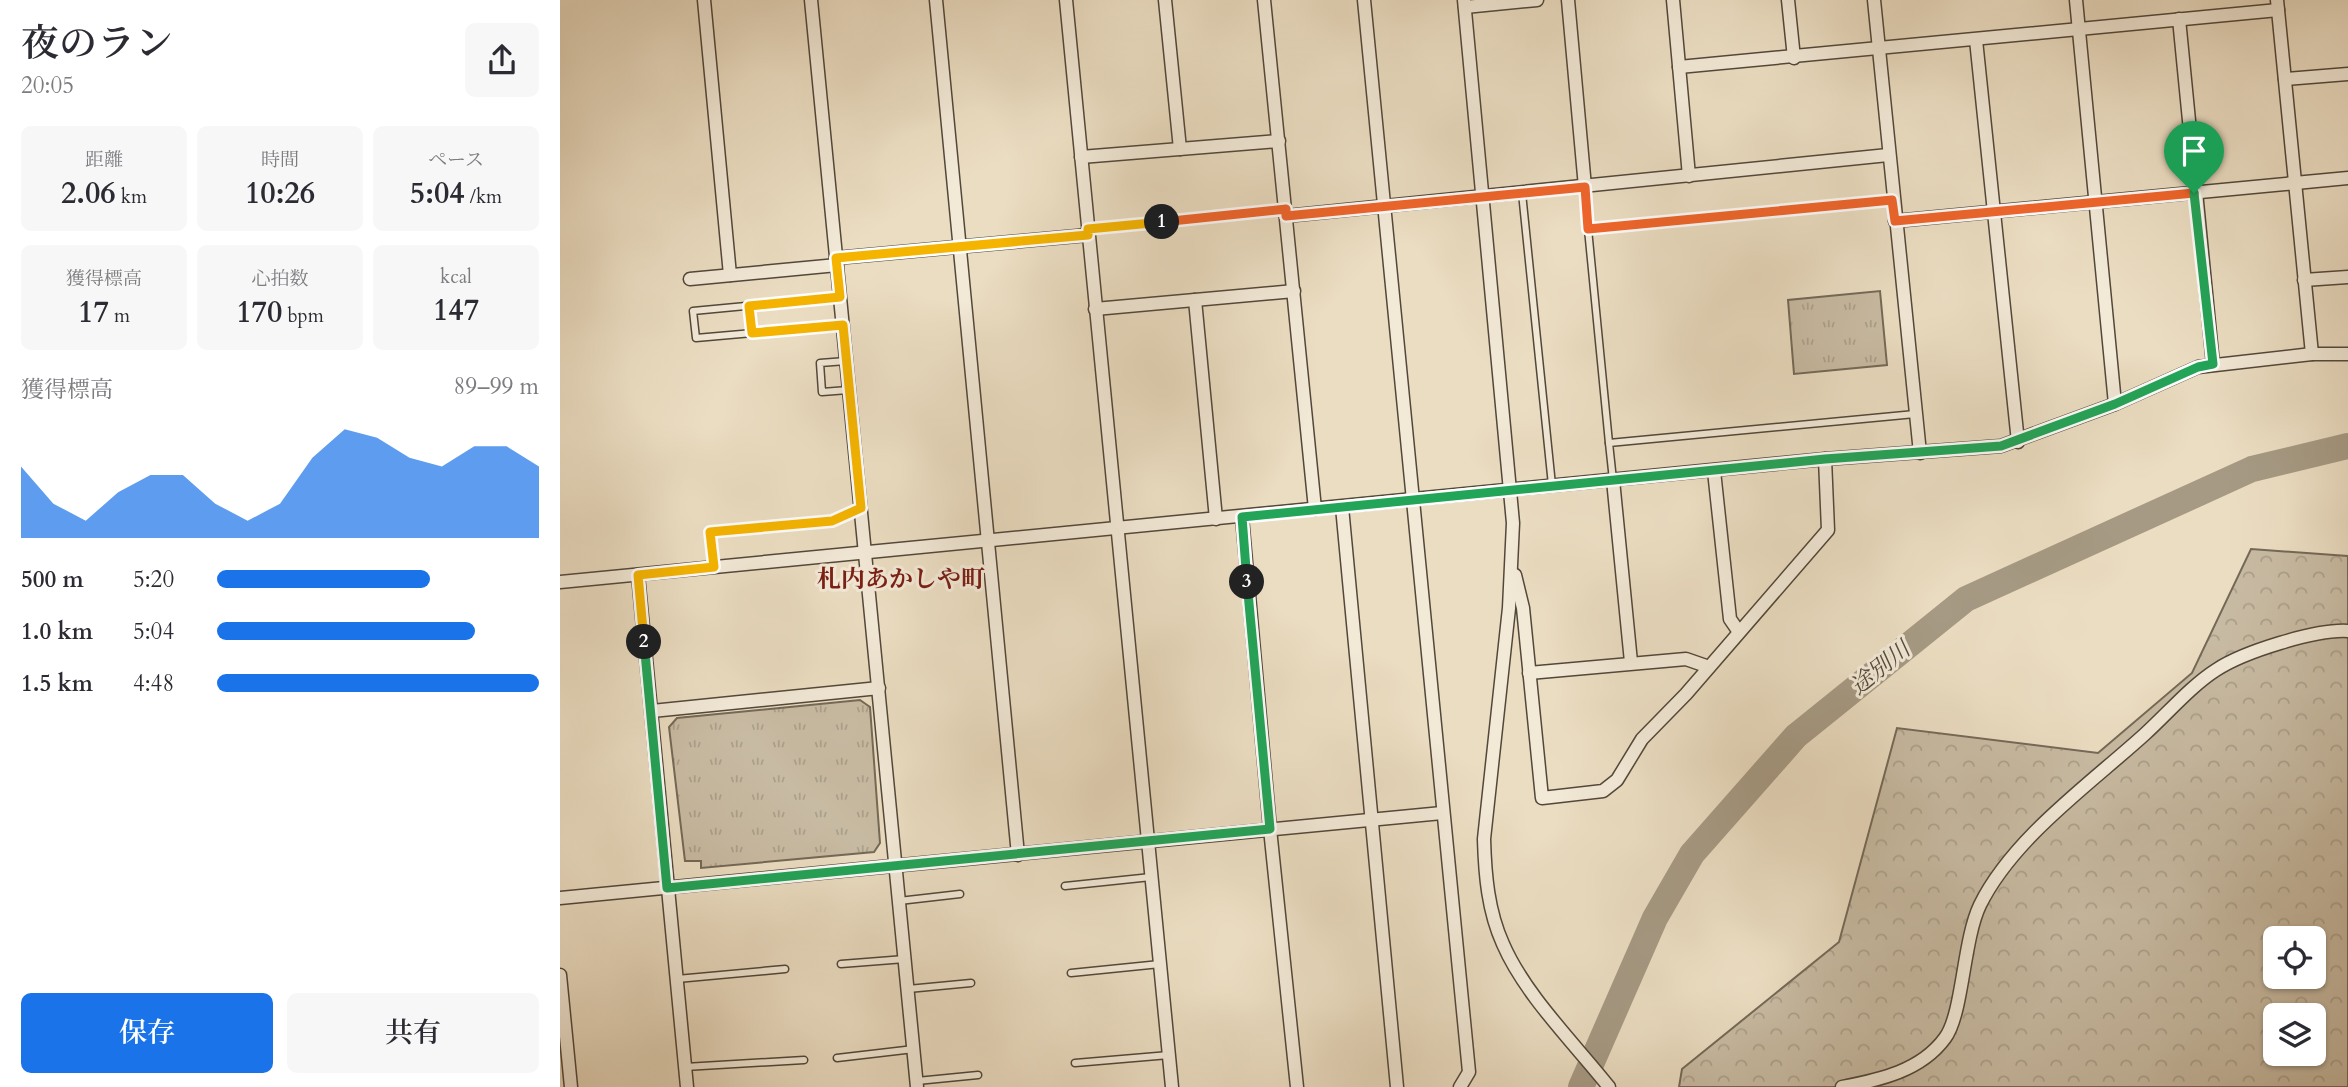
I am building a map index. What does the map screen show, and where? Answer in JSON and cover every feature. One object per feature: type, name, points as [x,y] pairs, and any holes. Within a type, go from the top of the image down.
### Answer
[{"type":"street","points":[[704,0],[730,275]]},
{"type":"street","points":[[811,0],[917,1084]]},
{"type":"street","points":[[936,0],[990,541],[1018,855]]},
{"type":"street","points":[[1066,0],[1172,1087]]},
{"type":"street","points":[[1165,0],[1180,149]]},
{"type":"street","points":[[1265,0],[1315,509]]},
{"type":"street","points":[[1364,0],[1469,1073],[1460,1087]]},
{"type":"street","points":[[1537,0],[1464,4],[1511,490],[1512,565],[1484,839],[1485,873],[1503,944],[1521,976],[1609,1087]]},
{"type":"street","points":[[1568,0],[1585,187]]},
{"type":"street","points":[[1673,0],[1689,176]]},
{"type":"street","points":[[1788,0],[1794,58]]},
{"type":"street","points":[[1874,0],[1892,200],[1920,453]]},
{"type":"street","points":[[2076,0],[2115,404]]},
{"type":"street","points":[[1679,68],[2078,30],[2278,5],[2312,355]]},
{"type":"street","points":[[2179,19],[2194,193],[2213,364]]},
{"type":"street","points":[[1976,40],[2018,442]]},
{"type":"street","points":[[2285,79],[2348,74]]},
{"type":"street","points":[[1081,157],[1279,141]]},
{"type":"street","points":[[1286,213],[1482,197],[1888,155]]},
{"type":"street","points":[[1895,221],[2348,178]]},
{"type":"street","points":[[690,279],[1088,232]]},
{"type":"street","points":[[2304,280],[2348,277]]},
{"type":"street","points":[[1096,309],[1294,291]]},
{"type":"street","points":[[1195,300],[1216,519]]},
{"type":"street","points":[[560,582],[2018,442],[2115,404],[2198,367],[2312,355],[2348,355]]},
{"type":"street","points":[[1512,565],[1524,608],[1542,798],[1604,791],[1617,780],[1642,739],[1709,667],[1828,530],[1825,459]]},
{"type":"street","points":[[1714,471],[1730,619],[1740,632]]},
{"type":"street","points":[[1613,480],[1631,662]]},
{"type":"street","points":[[1342,507],[1397,1087]]},
{"type":"street","points":[[1242,517],[1297,1087]]},
{"type":"street","points":[[638,575],[687,1087]]},
{"type":"street","points":[[1842,1087],[1881,1080],[1905,1070],[1928,1055],[1947,1037],[1967,945],[1979,906],[2000,872],[2033,835],[2216,670],[2253,652],[2348,631]]},
{"type":"street","points":[[1530,673],[1686,659],[1709,667]]},
{"type":"street","points":[[652,711],[879,688]]},
{"type":"street","points":[[560,898],[1442,813]]},
{"type":"street","points":[[560,975],[571,1087]]},
{"type":"lane","points":[[1585,187],[1613,480]]},
{"type":"lane","points":[[1522,193],[1552,486]]},
{"type":"lane","points":[[1588,229],[1892,200]]},
{"type":"lane","points":[[1088,232],[1286,213]]},
{"type":"lane","points":[[840,297],[693,311],[696,338],[843,325]]},
{"type":"lane","points":[[749,306],[752,333]]},
{"type":"lane","points":[[846,360],[820,363],[822,392],[849,390]]},
{"type":"lane","points":[[1609,443],[1915,414]]},
{"type":"lane","points":[[714,567],[710,532],[832,521],[861,508]]},
{"type":"lane","points":[[1065,886],[1152,877]]},
{"type":"lane","points":[[899,901],[960,894]]},
{"type":"lane","points":[[841,964],[905,959]]},
{"type":"lane","points":[[1071,972],[1160,964]]},
{"type":"lane","points":[[677,979],[785,969]]},
{"type":"lane","points":[[908,989],[971,983]]},
{"type":"lane","points":[[837,1058],[914,1049]]},
{"type":"lane","points":[[1075,1063],[1169,1055]]},
{"type":"lane","points":[[685,1067],[804,1060]]},
{"type":"lane","points":[[917,1084],[978,1075]]},
{"type":"green space","points":[[1880,291],[1887,365],[1794,374],[1788,300]]},
{"type":"green space","points":[[2251,549],[2348,556],[2348,1087],[1679,1087],[1682,1069],[1839,942],[1897,728],[2098,753],[2192,673]]},
{"type":"green space","points":[[860,700],[870,707],[880,843],[874,852],[701,868],[701,861],[685,861],[669,727],[677,718]]},
{"type":"waterway","name":"途別川","points":[[1581,1087],[1655,918],[1692,854],[1796,736],[1966,599],[2252,469],[2348,446]]},
{"type":"district","name":"札内あかしや町","points":[[901,579]]},
{"type":"route","points":[[1585,187],[1588,229],[1892,200],[1895,221],[2194,193],[2213,364],[2198,367],[2115,404],[2018,442],[2001,446],[1825,459],[1242,517],[1270,829],[667,888],[638,575],[714,567],[710,532],[832,521],[861,508],[843,325],[752,333],[749,306],[840,297],[836,258],[1088,235],[1088,229],[1286,209],[1286,216],[1585,187]]}]
